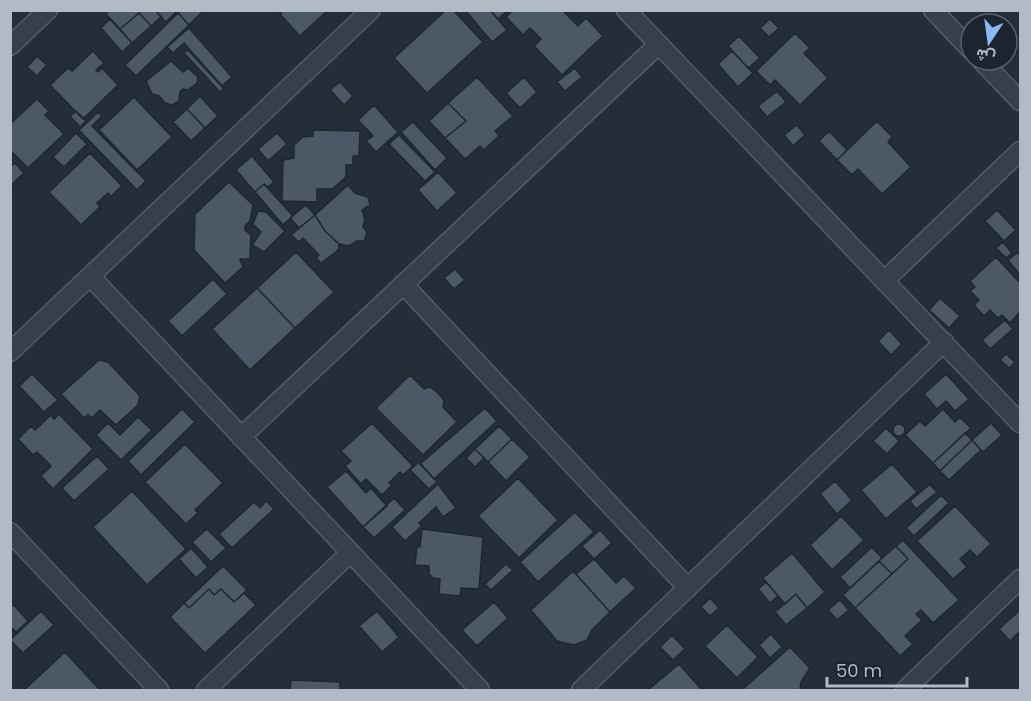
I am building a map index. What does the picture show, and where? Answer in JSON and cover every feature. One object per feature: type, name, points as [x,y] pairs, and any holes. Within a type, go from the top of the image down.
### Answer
[{"type":"street","points":[[10,46],[48,10]]},
{"type":"street","points":[[10,352],[371,10]]},
{"type":"street","points":[[626,10],[1020,423]]},
{"type":"street","points":[[933,10],[959,37]]},
{"type":"street","points":[[241,437],[659,44]]},
{"type":"street","points":[[992,72],[1020,101]]},
{"type":"street","points":[[884,281],[1020,151]]},
{"type":"street","points":[[91,277],[480,690]]},
{"type":"street","points":[[403,284],[688,588]]},
{"type":"street","points":[[581,690],[944,342]]},
{"type":"street","points":[[10,532],[159,690]]},
{"type":"street","points":[[206,690],[350,553]]},
{"type":"street","points":[[905,690],[1020,579]]},
{"type":"building","points":[[110,10],[155,10],[161,17],[151,26],[139,13],[120,29],[106,14]]},
{"type":"building","points":[[155,10],[175,10],[176,12],[166,22]]},
{"type":"building","points":[[181,10],[204,10],[189,25],[178,13]]},
{"type":"building","points":[[284,10],[328,10],[300,36],[280,14]]},
{"type":"building","points":[[446,10],[453,10],[483,42],[427,93],[394,58]]},
{"type":"building","points":[[465,10],[490,10],[507,30],[492,42]]},
{"type":"building","points":[[490,10],[508,10],[498,19]]},
{"type":"building","points":[[513,10],[562,10],[578,26],[586,18],[603,36],[562,75],[534,46],[541,39],[530,28],[523,35],[506,17]]},
{"type":"building","points":[[139,13],[151,26],[132,43],[120,29]]},
{"type":"building","points":[[178,13],[189,25],[136,76],[125,65]]},
{"type":"building","points":[[110,19],[132,43],[122,52],[101,28]]},
{"type":"building","points":[[770,19],[779,28],[769,37],[760,28]]},
{"type":"building","points":[[189,28],[232,77],[222,86],[184,43],[173,53],[167,47]]},
{"type":"building","points":[[795,33],[810,48],[804,53],[828,78],[800,105],[775,80],[770,85],[756,71]]},
{"type":"building","points":[[739,36],[760,58],[748,68],[728,46]]},
{"type":"building","points":[[188,50],[224,89],[220,92],[184,53]]},
{"type":"building","points":[[93,51],[104,63],[96,70],[98,72],[102,68],[118,85],[83,119],[50,85],[68,68],[72,71]]},
{"type":"building","points":[[732,51],[753,73],[738,87],[718,64]]},
{"type":"building","points":[[37,56],[47,65],[37,76],[27,67]]},
{"type":"building","points":[[171,61],[183,72],[188,68],[198,77],[197,83],[188,90],[183,89],[180,92],[179,101],[172,105],[152,94],[146,81]]},
{"type":"building","points":[[575,68],[582,77],[565,91],[557,82]]},
{"type":"building","points":[[477,77],[513,116],[495,131],[499,136],[484,150],[480,146],[465,159],[445,138],[466,121],[448,103]]},
{"type":"building","points":[[524,77],[537,92],[520,108],[506,93]]},
{"type":"building","points":[[340,82],[353,96],[344,105],[330,90]]},
{"type":"building","points":[[777,91],[786,102],[767,117],[758,106]]},
{"type":"building","points":[[200,96],[218,116],[205,128],[187,109]]},
{"type":"building","points":[[134,97],[172,137],[137,170],[99,130]]},
{"type":"building","points":[[37,99],[49,111],[45,115],[64,134],[28,168],[10,150],[10,124]]},
{"type":"building","points":[[448,103],[466,121],[445,138],[429,121]]},
{"type":"building","points":[[374,105],[398,132],[376,152],[366,141],[373,136],[358,120]]},
{"type":"building","points":[[187,109],[205,128],[191,141],[173,122]]},
{"type":"building","points":[[76,111],[86,121],[80,127],[70,116]]},
{"type":"building","points":[[98,112],[102,116],[92,126],[146,181],[137,190],[79,130]]},
{"type":"building","points":[[877,121],[892,137],[888,142],[911,167],[882,194],[858,169],[852,175],[837,160]]},
{"type":"building","points":[[413,122],[447,158],[435,170],[401,132]]},
{"type":"building","points":[[797,125],[805,135],[793,146],[784,135]]},
{"type":"building","points":[[313,130],[360,131],[359,156],[353,156],[353,165],[346,165],[346,177],[332,189],[317,189],[317,202],[282,201],[283,160],[294,158],[294,145],[303,137],[313,136]]},
{"type":"building","points":[[829,131],[847,150],[837,160],[819,141]]},
{"type":"building","points":[[76,133],[87,144],[64,167],[53,157]]},
{"type":"building","points":[[277,133],[287,144],[268,161],[258,149]]},
{"type":"building","points":[[399,135],[435,172],[425,181],[389,144]]},
{"type":"building","points":[[90,153],[122,186],[111,196],[108,193],[97,203],[100,207],[81,225],[49,192]]},
{"type":"building","points":[[252,156],[274,182],[268,187],[264,184],[255,192],[236,170]]},
{"type":"building","points":[[15,163],[24,173],[10,186],[10,167]]},
{"type":"building","points":[[438,172],[457,193],[437,211],[418,190]]},
{"type":"building","points":[[229,182],[253,205],[250,221],[245,226],[245,230],[251,235],[250,259],[240,259],[243,267],[225,283],[194,250],[195,214]]},
{"type":"building","points":[[264,184],[293,216],[283,225],[255,192]]},
{"type":"building","points":[[348,185],[355,193],[368,197],[370,205],[362,210],[365,219],[363,227],[367,232],[364,241],[357,241],[349,246],[339,244],[325,231],[315,215]]},
{"type":"building","points":[[306,205],[315,215],[299,228],[290,218]]},
{"type":"building","points":[[997,210],[1016,230],[1004,241],[985,221]]},
{"type":"building","points":[[258,211],[266,212],[285,231],[264,252],[252,245],[261,232],[253,224]]},
{"type":"building","points":[[315,215],[325,231],[339,244],[336,252],[321,263],[316,258],[319,255],[303,238],[299,242],[291,235]]},
{"type":"building","points":[[1003,242],[1012,253],[1006,258],[996,248]]},
{"type":"building","points":[[296,252],[334,292],[295,328],[257,288]]},
{"type":"building","points":[[1018,252],[1020,255],[1020,275],[1008,260]]},
{"type":"building","points":[[996,257],[1020,283],[1020,312],[1010,323],[1002,315],[998,318],[990,310],[984,316],[974,305],[979,300],[970,291],[975,287],[970,281]]},
{"type":"building","points":[[455,269],[465,280],[454,289],[444,278]]},
{"type":"building","points":[[213,279],[227,294],[182,336],[168,321]]},
{"type":"building","points":[[257,288],[295,328],[250,370],[212,329]]},
{"type":"building","points":[[940,298],[960,316],[949,328],[929,310]]},
{"type":"building","points":[[1005,320],[1013,329],[990,349],[982,340]]},
{"type":"building","points":[[889,330],[902,344],[891,355],[878,341]]},
{"type":"building","points":[[1006,354],[1015,362],[1009,368],[1000,360]]},
{"type":"building","points":[[99,360],[108,362],[140,396],[138,405],[116,425],[100,410],[92,418],[88,415],[84,418],[61,394]]},
{"type":"building","points":[[32,374],[58,400],[44,412],[19,386]]},
{"type":"building","points":[[946,374],[969,399],[955,411],[946,401],[937,409],[924,394]]},
{"type":"building","points":[[410,375],[424,389],[430,387],[437,392],[444,400],[443,407],[457,422],[423,455],[376,408]]},
{"type":"building","points":[[485,408],[497,421],[434,479],[420,464]]},
{"type":"building","points":[[182,409],[195,422],[141,475],[128,461]]},
{"type":"building","points":[[943,409],[955,422],[960,417],[971,428],[933,463],[905,435],[920,421],[925,426]]},
{"type":"building","points":[[59,414],[93,449],[53,489],[41,476],[51,466],[37,452],[33,455],[18,439],[31,426],[35,430],[51,415],[54,419]]},
{"type":"building","points":[[138,417],[152,430],[121,460],[96,435],[108,423],[120,435]]},
{"type":"building","points":[[372,423],[413,466],[403,475],[400,472],[389,483],[392,485],[382,495],[366,479],[361,484],[345,466],[351,461],[341,451]]},
{"type":"building","points":[[991,423],[1002,435],[983,452],[972,440]]},
{"type":"building","points":[[901,424],[904,425],[904,435],[897,436],[894,435],[893,428],[894,425]]},
{"type":"building","points":[[499,426],[512,439],[488,462],[475,449]]},
{"type":"building","points":[[886,428],[899,441],[887,454],[873,441]]},
{"type":"building","points":[[965,433],[972,440],[940,471],[933,463]]},
{"type":"building","points":[[512,439],[530,457],[506,481],[488,462]]},
{"type":"building","points":[[972,440],[981,450],[949,480],[940,471]]},
{"type":"building","points":[[185,444],[223,483],[195,510],[198,513],[186,524],[145,482]]},
{"type":"building","points":[[475,449],[484,458],[475,467],[466,458]]},
{"type":"building","points":[[97,456],[109,469],[74,501],[62,488]]},
{"type":"building","points":[[419,462],[437,482],[429,489],[410,470]]},
{"type":"building","points":[[892,464],[917,492],[886,519],[861,490]]},
{"type":"building","points":[[346,471],[366,493],[371,488],[387,506],[363,527],[327,487]]},
{"type":"building","points":[[518,478],[558,520],[519,558],[478,516]]},
{"type":"building","points":[[835,481],[852,500],[837,514],[820,494]]},
{"type":"building","points":[[438,484],[456,508],[443,517],[436,507],[419,523],[422,526],[405,541],[392,527]]},
{"type":"building","points":[[930,484],[937,492],[916,509],[910,501]]},
{"type":"building","points":[[132,491],[186,549],[147,585],[93,527]]},
{"type":"building","points":[[941,495],[949,503],[914,536],[906,528]]},
{"type":"building","points":[[394,498],[405,510],[374,538],[363,527]]},
{"type":"building","points":[[266,501],[274,509],[232,548],[219,534],[254,502],[260,508]]},
{"type":"building","points":[[955,506],[991,544],[977,557],[970,550],[960,559],[967,567],[953,579],[917,541]]},
{"type":"building","points":[[575,512],[594,532],[538,582],[520,562]]},
{"type":"building","points":[[841,516],[864,540],[832,570],[810,545]]},
{"type":"building","points":[[207,529],[226,548],[211,562],[192,542]]},
{"type":"building","points":[[422,529],[483,537],[479,589],[461,588],[460,596],[439,594],[440,579],[433,578],[429,574],[429,566],[415,565]]},
{"type":"building","points":[[600,530],[612,543],[594,559],[582,546]]},
{"type":"building","points":[[903,540],[959,600],[933,623],[921,610],[916,614],[922,620],[905,636],[913,644],[900,656],[855,608],[908,559],[896,546]]},
{"type":"building","points":[[896,546],[908,559],[892,574],[879,561]]},
{"type":"building","points":[[872,547],[882,558],[850,588],[840,577]]},
{"type":"building","points":[[191,548],[208,567],[196,578],[179,559]]},
{"type":"building","points":[[792,553],[825,592],[807,608],[796,594],[785,604],[763,578]]},
{"type":"building","points":[[594,559],[616,583],[624,576],[636,588],[610,612],[576,574]]},
{"type":"building","points":[[879,561],[892,574],[855,608],[843,595]]},
{"type":"building","points":[[506,564],[513,570],[491,590],[485,584]]},
{"type":"building","points":[[223,566],[247,590],[234,602],[221,589],[214,595],[209,589],[189,608],[184,603]]},
{"type":"building","points":[[573,571],[610,612],[592,630],[587,640],[574,645],[557,641],[531,610]]},
{"type":"building","points":[[766,582],[778,596],[770,603],[758,589]]},
{"type":"building","points":[[209,589],[214,595],[221,589],[234,602],[244,593],[256,605],[205,653],[170,617],[184,603],[189,608]]},
{"type":"building","points":[[796,594],[807,608],[786,625],[775,612]]},
{"type":"building","points":[[710,598],[719,608],[710,616],[701,607]]},
{"type":"building","points":[[840,600],[849,610],[837,620],[828,610]]},
{"type":"building","points":[[494,602],[508,618],[477,646],[462,630]]},
{"type":"building","points":[[14,605],[28,621],[16,632],[10,626],[10,608]]},
{"type":"building","points":[[1020,610],[1020,631],[1010,641],[999,629]]},
{"type":"building","points":[[41,611],[54,625],[23,653],[10,640]]},
{"type":"building","points":[[377,611],[399,637],[382,652],[359,626]]},
{"type":"building","points":[[727,625],[758,657],[737,678],[705,646]]},
{"type":"building","points":[[771,634],[782,647],[770,658],[759,645]]},
{"type":"building","points":[[672,635],[685,649],[673,660],[660,647]]},
{"type":"building","points":[[790,647],[810,668],[801,682],[800,690],[742,690]]},
{"type":"building","points":[[65,652],[100,690],[24,690]]},
{"type":"building","points":[[679,664],[702,690],[648,690]]},
{"type":"building","points":[[291,680],[340,682],[340,690],[290,690]]}]
